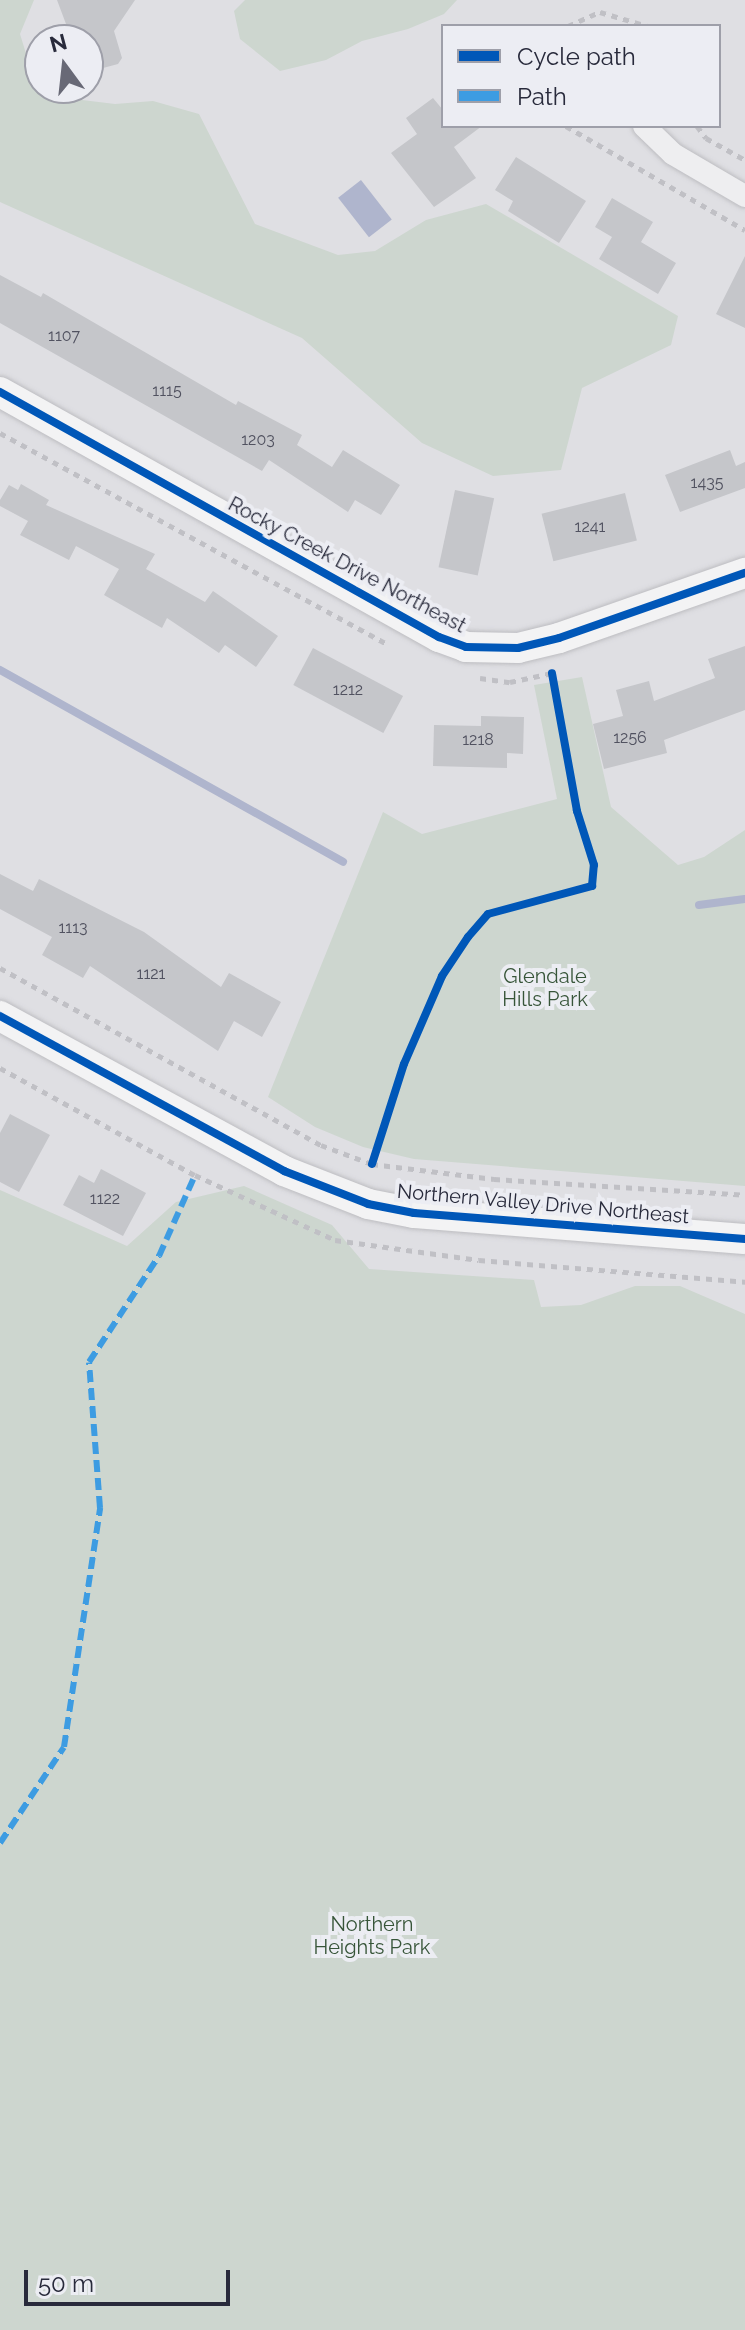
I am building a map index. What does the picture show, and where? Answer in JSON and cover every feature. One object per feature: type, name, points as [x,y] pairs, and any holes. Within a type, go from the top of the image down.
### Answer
[{"type":"street","points":[[646,128],[673,154],[745,196]]},
{"type":"street","name":"Rocky Creek Drive Northeast","points":[[0,392],[439,637],[466,647],[518,648],[545,641],[745,573]]},
{"type":"street","name":"Northern Valley Drive Northeast","points":[[0,1016],[284,1171],[368,1204],[414,1213],[745,1239]]},
{"type":"path","points":[[573,24],[600,12],[641,24]]},
{"type":"path","points":[[569,128],[745,230]]},
{"type":"path","points":[[698,128],[706,138],[745,160]]},
{"type":"path","points":[[552,673],[554,688]]},
{"type":"path","points":[[0,968],[321,1145],[372,1164],[494,1179],[745,1195]]},
{"type":"path","points":[[372,1164],[377,1150]]},
{"type":"path","points":[[643,1271],[745,1282]]},
{"type":"green space","points":[[0,0],[34,0],[20,34],[24,47],[24,104],[153,101],[199,114],[255,224],[338,255],[375,251],[426,220],[486,204],[678,316],[671,345],[582,388],[561,470],[493,476],[422,443],[302,338],[0,202]]},
{"type":"green space","points":[[245,0],[457,0],[444,14],[408,29],[362,41],[326,60],[280,71],[240,39],[234,11]]},
{"type":"green space","name":"Glendale Hills Park","points":[[582,677],[611,807],[678,865],[704,857],[745,830],[745,1186],[414,1159],[363,1147],[315,1127],[268,1097],[383,812],[422,834],[557,799],[534,685]]},
{"type":"green space","name":"Northern Heights Park","points":[[244,1186],[332,1225],[369,1269],[534,1280],[541,1307],[581,1305],[635,1286],[680,1286],[745,1314],[745,2330],[0,2330],[0,1190],[127,1246],[176,1202]]},
{"type":"water","points":[[361,180],[392,219],[369,237],[338,198]]},
{"type":"building","points":[[57,0],[135,0],[114,31],[122,58],[118,64],[104,68],[104,24],[66,24]]},
{"type":"building","points":[[433,98],[441,108],[441,128],[479,128],[454,147],[476,178],[434,207],[391,153],[417,134],[406,118]]},
{"type":"building","points":[[516,157],[586,201],[559,243],[508,211],[513,201],[495,190]]},
{"type":"building","points":[[612,198],[653,222],[641,242],[676,263],[658,294],[599,259],[612,237],[595,227]]},
{"type":"building","points":[[745,256],[745,328],[716,314]]},
{"type":"building","points":[[0,275],[41,297],[43,293],[236,405],[238,401],[302,435],[297,445],[332,467],[343,450],[400,485],[381,515],[355,500],[348,512],[269,460],[262,471],[0,323]]},
{"type":"building","points":[[730,450],[736,466],[745,462],[745,488],[680,512],[665,475]]},
{"type":"building","points":[[21,484],[49,500],[46,505],[155,554],[146,569],[205,602],[213,591],[278,636],[256,667],[225,645],[219,653],[167,618],[162,628],[104,595],[119,569],[76,546],[69,560],[20,535],[28,521],[0,506],[0,500],[9,485],[18,490]]},
{"type":"building","points":[[455,490],[494,498],[478,576],[439,567]]},
{"type":"building","points":[[625,493],[637,541],[553,561],[542,514]]},
{"type":"building","points":[[745,646],[745,710],[664,740],[667,753],[604,769],[593,724],[623,716],[616,690],[649,681],[654,701],[715,678],[708,659]]},
{"type":"building","points":[[313,648],[403,696],[383,733],[293,685]]},
{"type":"building","points":[[481,716],[524,717],[523,754],[507,753],[507,768],[433,766],[434,725],[481,726]]},
{"type":"building","points":[[0,874],[33,891],[39,879],[144,932],[221,987],[229,973],[281,1002],[262,1037],[234,1021],[218,1051],[90,966],[83,978],[42,955],[52,937],[0,909]]},
{"type":"building","points":[[10,1114],[50,1135],[19,1192],[0,1182],[0,1133]]},
{"type":"building","points":[[101,1169],[146,1193],[123,1236],[63,1205],[79,1175],[94,1183]]},
{"type":"waterway","points":[[0,670],[343,862]]},
{"type":"waterway","points":[[699,905],[745,899]]},
{"type":"marked path","points":[[0,1843],[64,1747],[100,1508],[89,1362],[159,1256],[195,1175]]},
{"type":"cycle path","points":[[0,392],[439,637],[466,647],[518,648],[559,638],[745,573]]},
{"type":"cycle path","points":[[372,1164],[404,1064],[442,976],[468,937],[488,914],[592,886],[594,865],[577,811],[552,673]]},
{"type":"cycle path","points":[[0,1016],[284,1171],[368,1204],[414,1213],[745,1239]]}]
